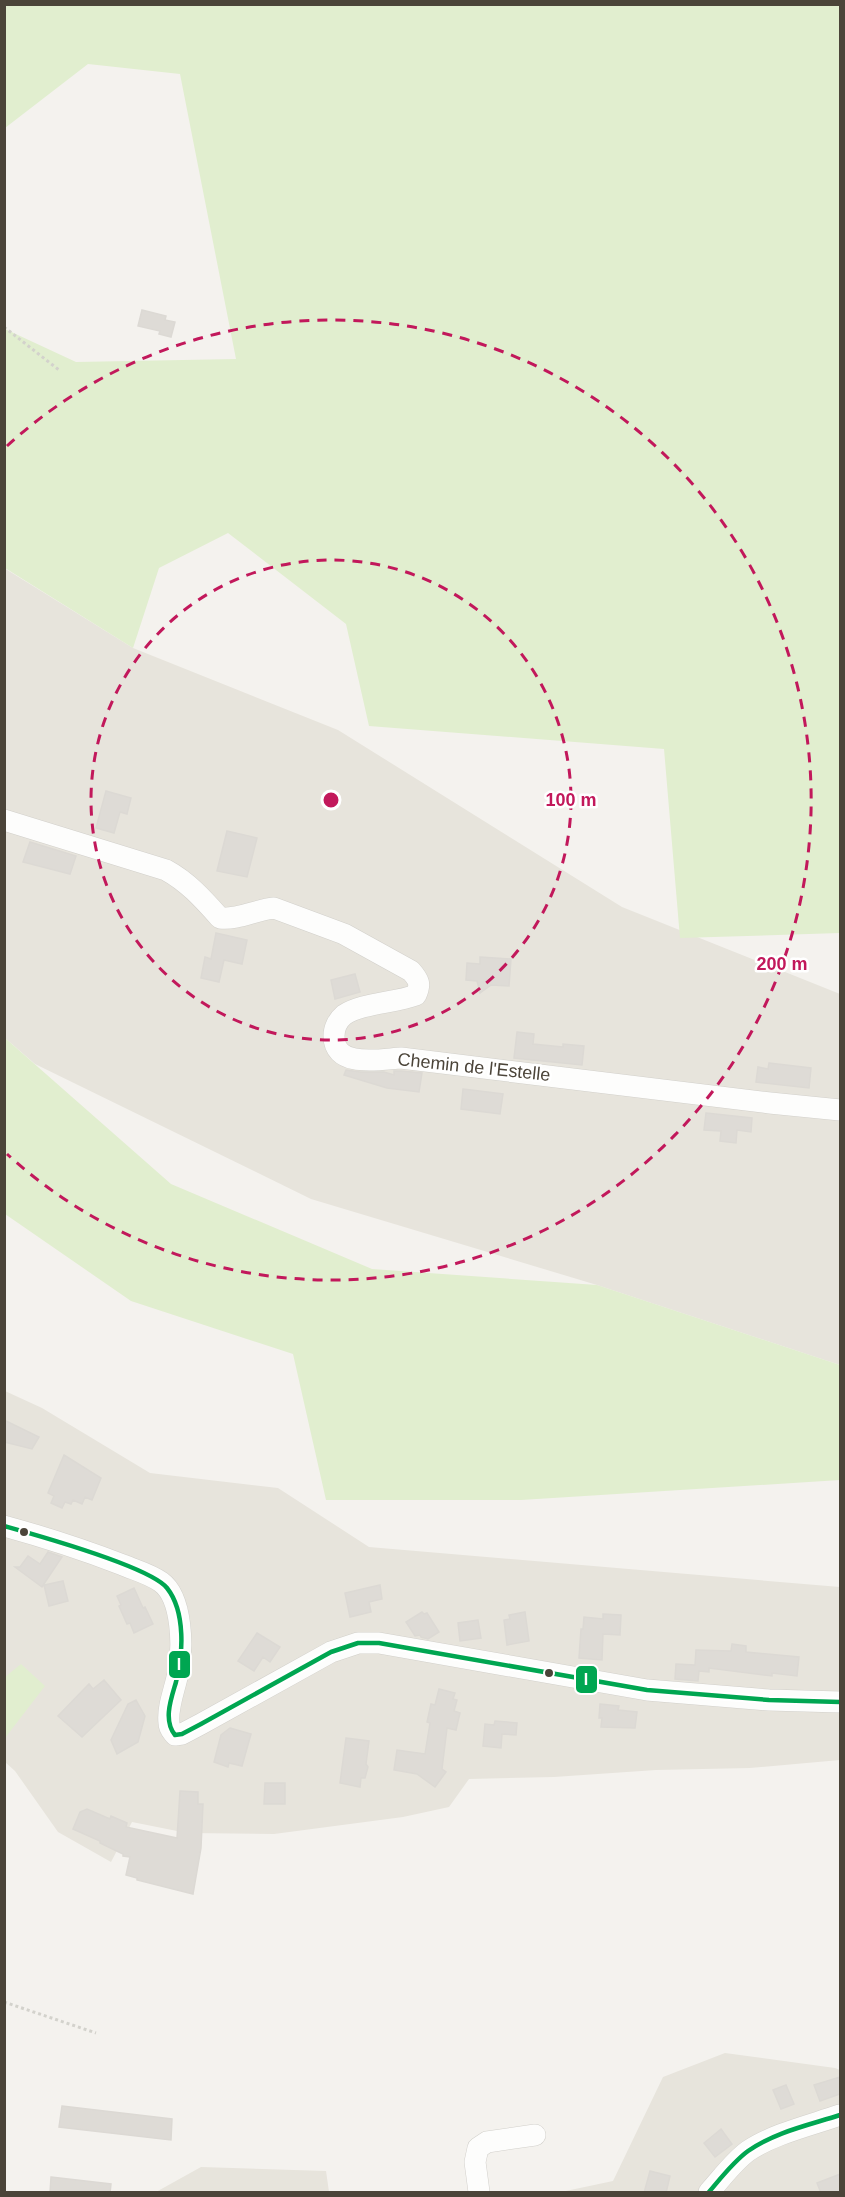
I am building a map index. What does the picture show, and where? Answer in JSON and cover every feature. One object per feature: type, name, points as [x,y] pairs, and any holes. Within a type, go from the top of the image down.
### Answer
[{"type":"street","name":"Chemin de l'Estelle","points":[[4,820],[166,870],[195,891],[220,918],[231,919],[262,909],[273,908],[344,934],[411,971],[420,986],[416,995],[362,1008],[345,1015],[337,1022],[334,1036],[338,1048],[345,1056],[364,1060],[401,1058],[840,1110]]},
{"type":"street","points":[[4,1526],[108,1559],[147,1574],[162,1583],[172,1596],[177,1609],[180,1632],[179,1671],[169,1717],[169,1726],[176,1735],[201,1724],[324,1655],[358,1643],[379,1643],[647,1690],[769,1700],[840,1702]]},
{"type":"street","points":[[709,2193],[747,2152],[762,2143],[840,2115]]},
{"type":"street","points":[[479,2193],[475,2162],[478,2148],[487,2142],[535,2135]]},
{"type":"path","points":[[4,327],[59,370]]},
{"type":"path","points":[[4,2002],[96,2033]]},
{"type":"shaded area","points":[[4,568],[133,648],[338,730],[622,907],[840,994],[840,1365],[597,1285],[311,1199],[35,1064],[5,1038]]},
{"type":"shaded area","points":[[5,1391],[42,1408],[150,1473],[278,1488],[369,1547],[840,1587],[840,1760],[750,1768],[469,1779],[449,1807],[403,1817],[274,1834],[187,1833],[132,1822],[111,1862],[58,1832],[15,1771],[5,1762]]},
{"type":"shaded area","points":[[725,2053],[840,2070],[840,2192],[561,2192],[613,2181],[663,2077]]},
{"type":"shaded area","points":[[201,2167],[326,2171],[329,2192],[156,2192]]},
{"type":"green space","points":[[4,5],[840,5],[840,933],[680,938],[664,749],[369,726],[346,624],[228,533],[159,568],[133,648],[5,568],[5,329],[76,362],[236,359],[180,74],[88,64],[5,128]]},
{"type":"green space","points":[[5,1038],[171,1184],[372,1269],[597,1285],[840,1365],[840,1480],[521,1500],[326,1500],[293,1354],[131,1301],[5,1214]]},
{"type":"green space","points":[[21,1664],[45,1686],[5,1738],[5,1677]]},
{"type":"building","points":[[142,310],[166,316],[165,320],[175,322],[171,337],[159,334],[160,331],[138,326]]},
{"type":"building","points":[[106,791],[131,798],[127,814],[120,812],[114,833],[96,828]]},
{"type":"building","points":[[227,831],[257,838],[247,877],[217,871]]},
{"type":"building","points":[[30,842],[76,856],[70,874],[23,862]]},
{"type":"building","points":[[216,933],[247,940],[242,964],[224,960],[219,982],[201,978],[205,957],[211,959]]},
{"type":"building","points":[[480,957],[511,959],[509,986],[491,985],[480,993],[477,981],[466,980],[467,963],[480,964]]},
{"type":"building","points":[[355,974],[360,992],[335,999],[331,980]]},
{"type":"building","points":[[517,1032],[534,1034],[533,1044],[563,1047],[563,1044],[584,1046],[582,1065],[514,1058]]},
{"type":"building","points":[[769,1063],[811,1068],[809,1088],[756,1082],[758,1067],[768,1069]]},
{"type":"building","points":[[346,1070],[384,1072],[394,1075],[394,1071],[422,1073],[419,1092],[387,1088],[344,1075]]},
{"type":"building","points":[[463,1089],[503,1094],[500,1114],[461,1109]]},
{"type":"building","points":[[706,1113],[752,1118],[751,1132],[737,1130],[736,1143],[720,1141],[721,1131],[704,1130]]},
{"type":"building","points":[[4,1420],[39,1437],[32,1449],[4,1442]]},
{"type":"building","points":[[64,1455],[101,1478],[92,1500],[85,1497],[82,1504],[73,1500],[71,1504],[65,1502],[62,1508],[51,1503],[54,1496],[48,1493]]},
{"type":"building","points":[[48,1552],[62,1557],[42,1587],[15,1567],[20,1567],[28,1556],[40,1564]]},
{"type":"building","points":[[63,1581],[68,1601],[49,1606],[44,1585]]},
{"type":"building","points":[[380,1585],[382,1599],[369,1602],[371,1612],[350,1617],[345,1593]]},
{"type":"building","points":[[134,1588],[153,1624],[134,1633],[130,1623],[127,1624],[117,1596]]},
{"type":"building","points":[[422,1612],[427,1613],[439,1632],[428,1639],[420,1635],[415,1636],[406,1622]]},
{"type":"building","points":[[525,1612],[529,1641],[507,1645],[504,1620],[510,1619],[509,1615]]},
{"type":"building","points":[[603,1614],[621,1615],[620,1635],[603,1634],[602,1660],[579,1658],[584,1617],[603,1619]]},
{"type":"building","points":[[478,1620],[481,1638],[460,1641],[458,1623]]},
{"type":"building","points":[[257,1633],[280,1647],[270,1662],[263,1657],[254,1671],[238,1661]]},
{"type":"building","points":[[732,1644],[746,1646],[746,1652],[799,1657],[797,1676],[772,1673],[772,1676],[709,1668],[709,1672],[699,1671],[698,1681],[675,1679],[676,1664],[695,1665],[696,1650],[731,1651]]},
{"type":"building","points":[[104,1680],[121,1700],[82,1737],[58,1716],[89,1684],[93,1689]]},
{"type":"building","points":[[439,1689],[455,1693],[453,1699],[457,1700],[454,1711],[460,1713],[456,1730],[447,1728],[442,1769],[446,1772],[435,1787],[417,1774],[394,1770],[397,1750],[425,1754],[430,1723],[427,1722],[431,1704],[435,1705]]},
{"type":"building","points":[[136,1700],[145,1716],[138,1742],[117,1754],[111,1740],[128,1704]]},
{"type":"building","points":[[600,1704],[619,1706],[618,1710],[637,1712],[635,1728],[601,1727]]},
{"type":"building","points":[[495,1721],[517,1723],[516,1735],[502,1734],[501,1748],[483,1746],[485,1724],[494,1725]]},
{"type":"building","points":[[230,1728],[251,1734],[242,1766],[229,1763],[228,1767],[214,1762],[221,1735]]},
{"type":"building","points":[[346,1738],[369,1741],[366,1764],[368,1767],[365,1778],[361,1778],[360,1787],[340,1783]]},
{"type":"building","points":[[265,1783],[285,1783],[285,1804],[264,1804]]},
{"type":"building","points":[[180,1791],[198,1792],[198,1804],[203,1804],[201,1848],[193,1894],[137,1880],[137,1878],[126,1875],[130,1857],[123,1856],[100,1841],[73,1829],[80,1812],[87,1809],[110,1819],[111,1816],[127,1823],[126,1827],[177,1838]]},
{"type":"building","points":[[840,2077],[840,2094],[820,2101],[814,2085]]},
{"type":"building","points":[[786,2085],[794,2104],[781,2109],[773,2090]]},
{"type":"building","points":[[62,2106],[172,2119],[171,2140],[59,2127]]},
{"type":"building","points":[[721,2129],[732,2144],[715,2157],[704,2143]]},
{"type":"building","points":[[650,2171],[670,2176],[666,2193],[644,2193]]},
{"type":"building","points":[[840,2174],[840,2193],[821,2193],[817,2183]]},
{"type":"building","points":[[51,2177],[111,2184],[110,2193],[50,2193]]},
{"type":"transit line","name":"I","points":[[4,1526],[116,1561],[156,1579],[167,1588],[177,1609],[181,1634],[178,1671],[169,1709],[169,1723],[175,1735],[182,1734],[201,1724],[331,1652],[358,1643],[379,1643],[647,1690],[769,1700],[840,1702]]},
{"type":"transit line","name":"I","points":[[709,2192],[737,2160],[758,2144],[792,2130],[840,2115]]}]
